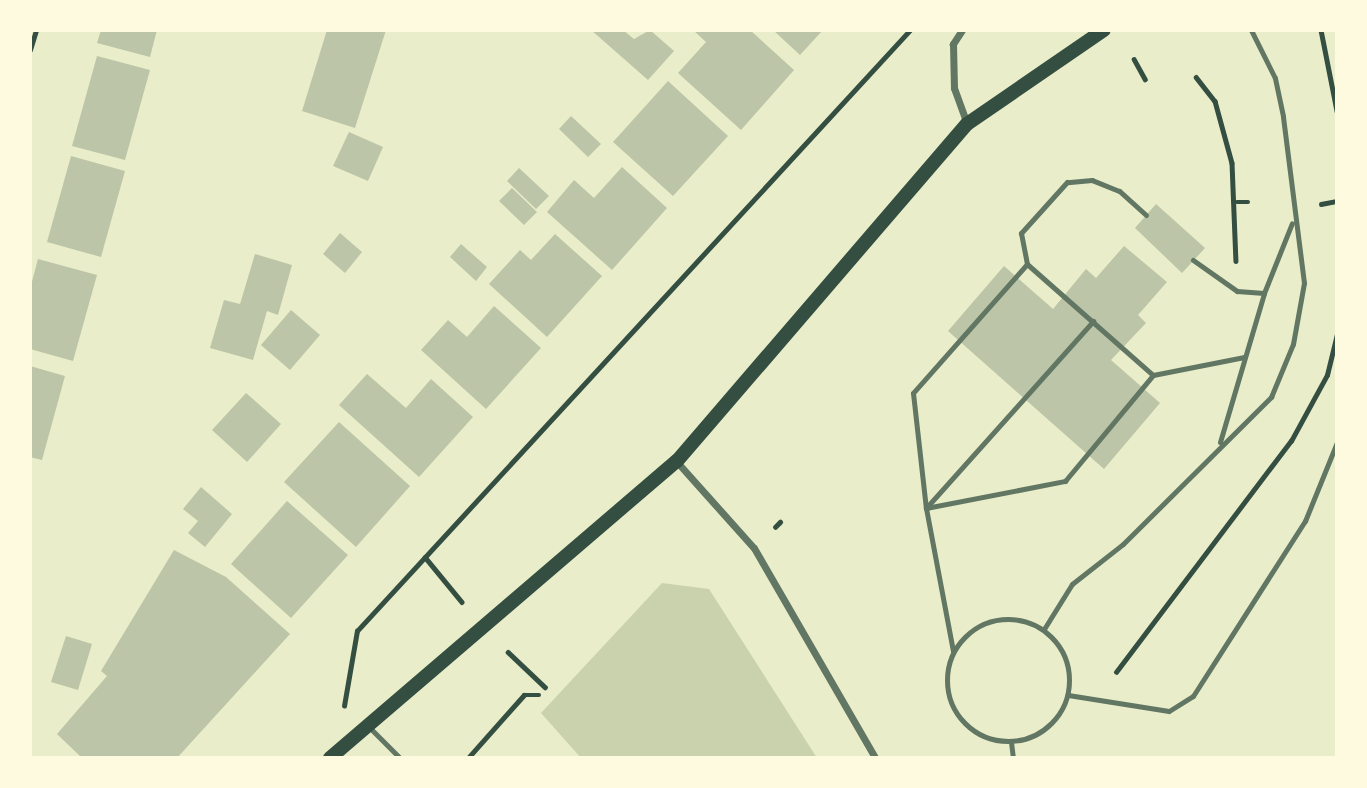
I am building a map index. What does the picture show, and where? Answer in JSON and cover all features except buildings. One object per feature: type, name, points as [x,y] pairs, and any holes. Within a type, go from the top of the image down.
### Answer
[{"type":"main road","points":[[333,755],[677,461],[967,124],[1104,30]]},
{"type":"street","points":[[962,30],[953,44],[954,88],[967,124]]},
{"type":"street","points":[[677,461],[754,548],[875,758]]},
{"type":"lane","points":[[1044,629],[1072,584],[1123,544],[1220,443],[1271,397],[1293,344],[1304,283],[1283,116],[1275,78],[1251,30]]},
{"type":"lane","points":[[1146,215],[1119,191],[1092,180],[1067,182],[1021,233],[1027,264],[1153,375]]},
{"type":"lane","points":[[1220,443],[1264,293],[1294,220]]},
{"type":"lane","points":[[1194,260],[1229,285],[1264,293]]},
{"type":"lane","points":[[953,651],[966,635],[994,621],[1025,621],[1044,629],[1066,657],[1068,695],[1052,724],[1011,741],[982,737],[954,710],[947,690],[953,651],[926,508],[913,393],[1027,264]]},
{"type":"lane","points":[[926,508],[1093,321]]},
{"type":"lane","points":[[926,508],[1065,481],[1153,375],[1244,357]]},
{"type":"lane","points":[[1068,695],[1169,710],[1193,696],[1305,521],[1337,442]]},
{"type":"lane","points":[[367,725],[400,758]]},
{"type":"lane","points":[[1011,741],[1013,758]]},
{"type":"path","points":[[30,50],[36,30]]},
{"type":"path","points":[[333,755],[357,631],[910,30]]},
{"type":"path","points":[[1321,30],[1337,111]]},
{"type":"path","points":[[1134,59],[1145,79]]},
{"type":"path","points":[[1196,77],[1215,101],[1237,202],[1229,285]]},
{"type":"path","points":[[1321,204],[1337,201]]},
{"type":"path","points":[[1237,202],[1248,202]]},
{"type":"path","points":[[1116,672],[1291,441],[1326,375],[1337,334]]},
{"type":"path","points":[[775,527],[780,522]]},
{"type":"path","points":[[425,557],[462,602]]},
{"type":"path","points":[[508,652],[545,687]]},
{"type":"path","points":[[468,758],[524,695],[539,695]]},
{"type":"green space","points":[[662,583],[709,589],[817,758],[581,758],[541,713]]}]
